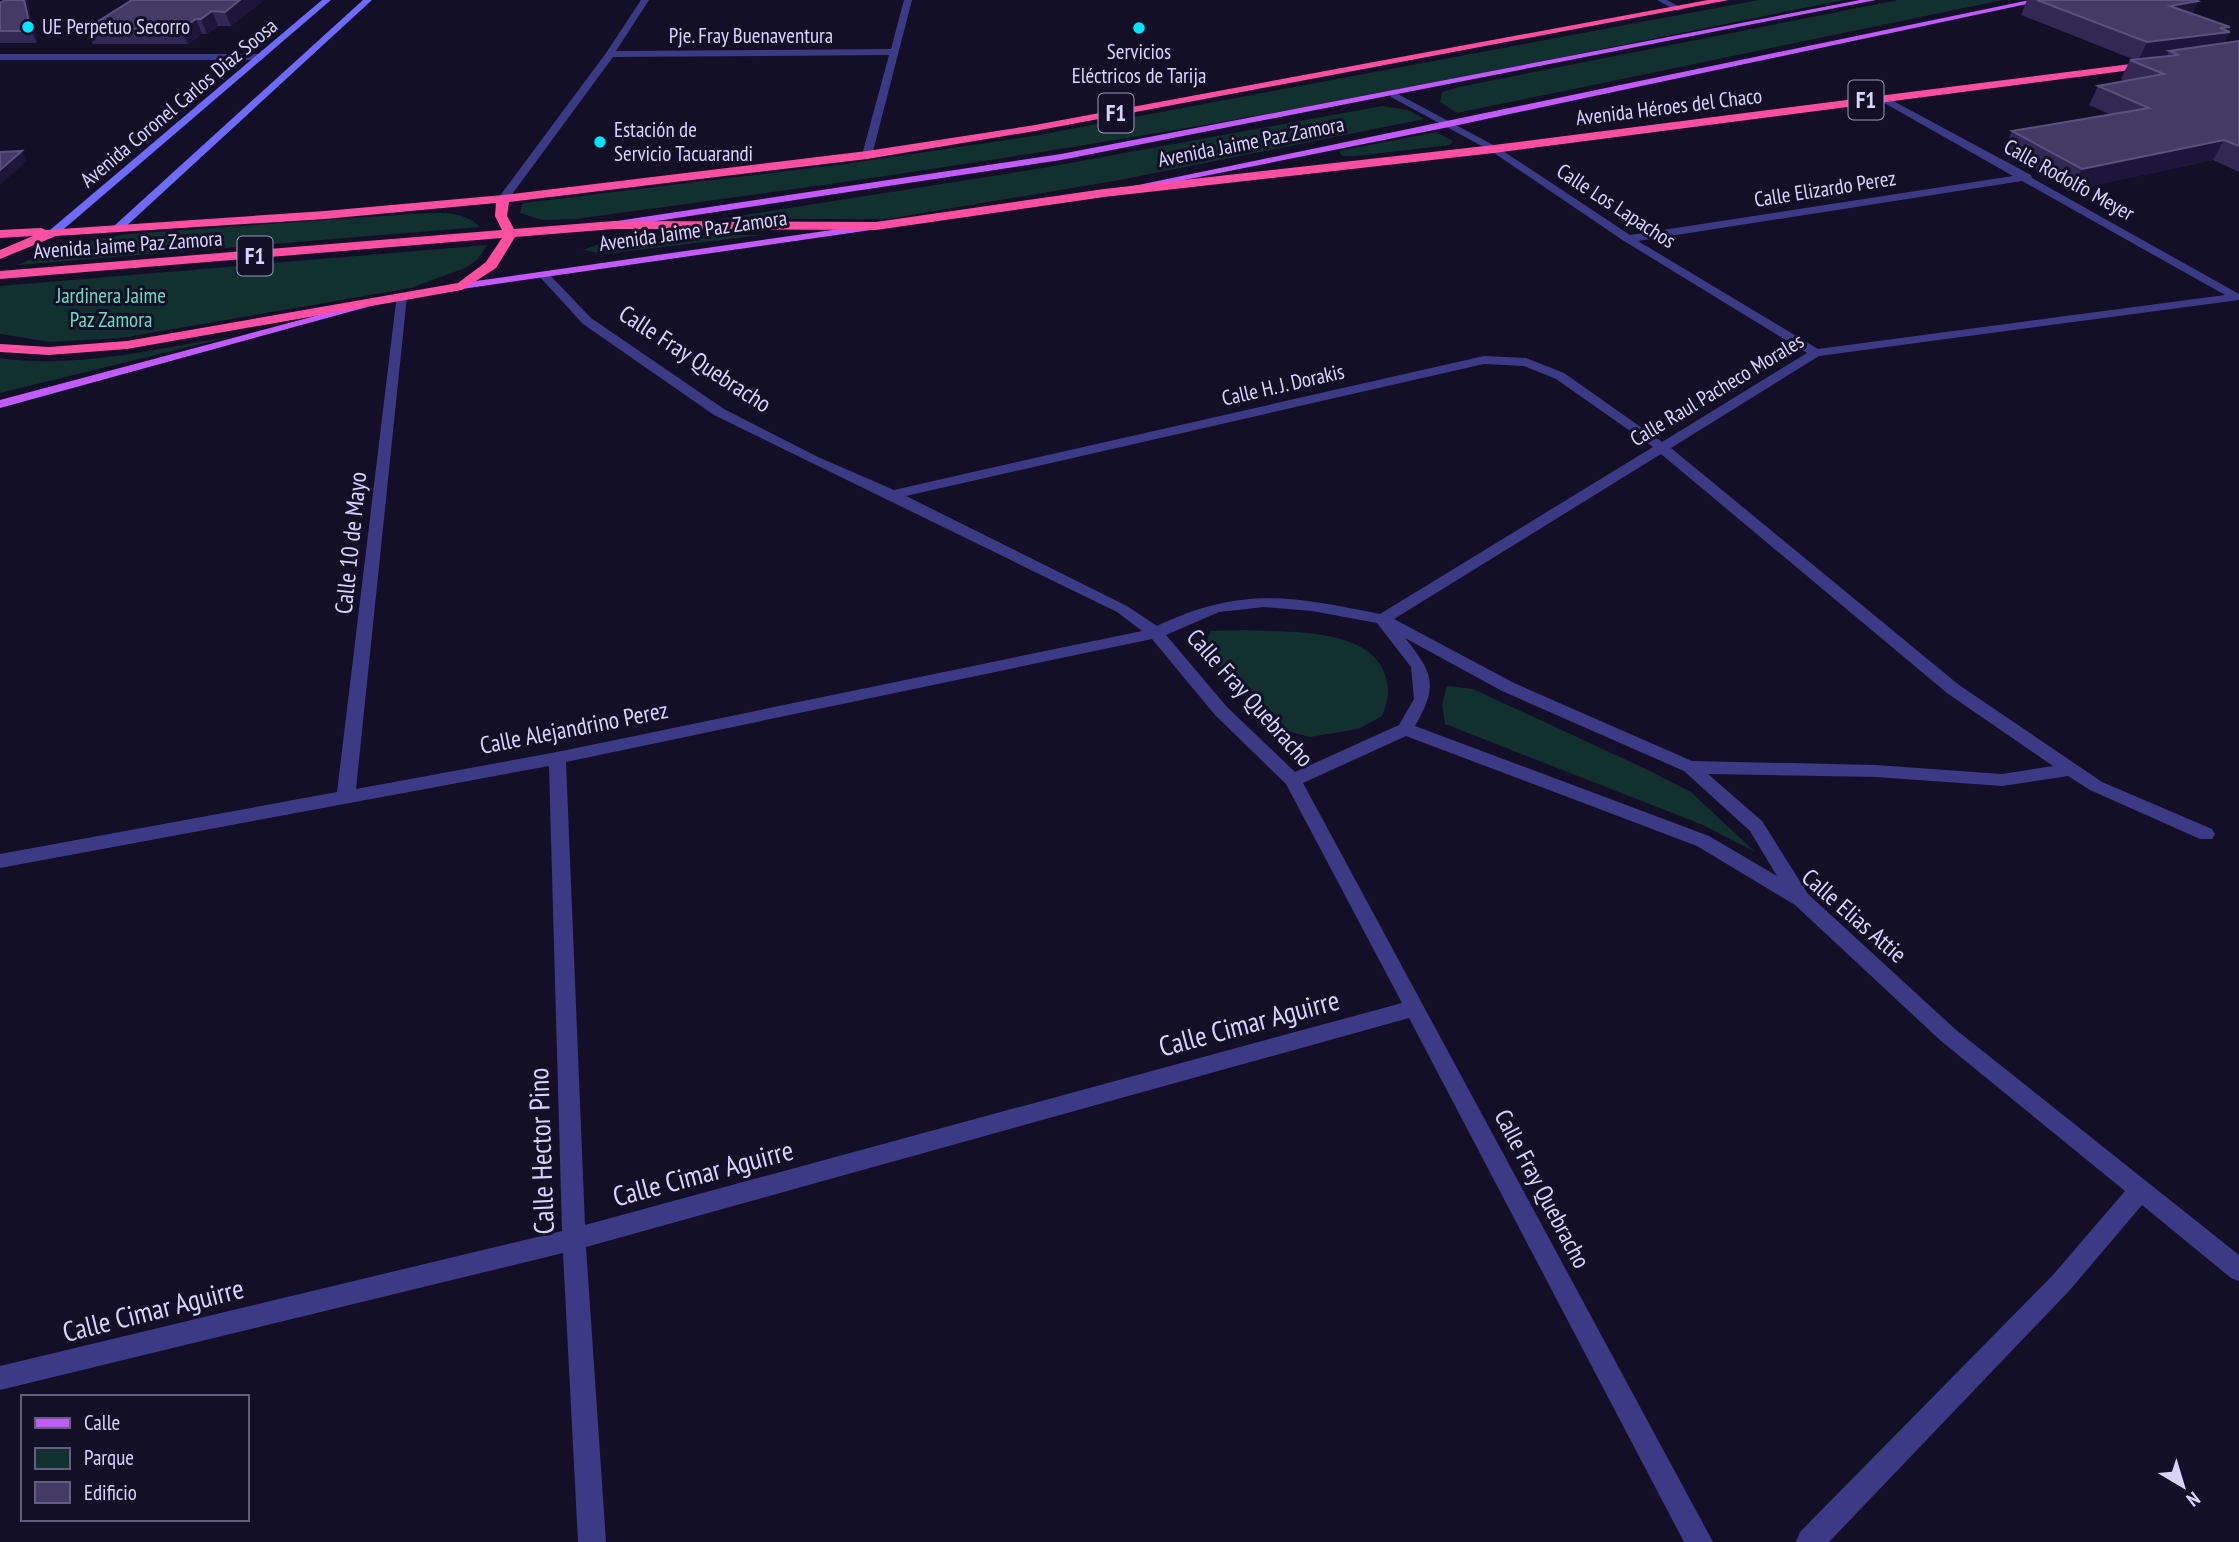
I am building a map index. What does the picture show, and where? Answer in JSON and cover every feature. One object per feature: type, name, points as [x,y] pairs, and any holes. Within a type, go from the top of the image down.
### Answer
[{"type":"highway","name":"Avenida Jaime Paz Zamora","points":[[0,255],[54,232],[325,215],[503,199],[867,155],[1035,128],[1724,0]]},
{"type":"highway","name":"Avenida Héroes del Chaco","points":[[1104,193],[1493,149],[2170,62]]},
{"type":"highway","name":"Avenida Jaime Paz Zamora","points":[[876,226],[1104,193]]},
{"type":"highway","points":[[503,199],[502,216],[510,234]]},
{"type":"highway","name":"Avenida Jaime Paz Zamora","points":[[0,275],[614,225]]},
{"type":"highway","name":"F1","points":[[614,225],[876,226]]},
{"type":"highway","name":"F1","points":[[0,234],[54,232]]},
{"type":"highway","name":"Avenida Jaime Paz Zamora","points":[[0,348],[49,351],[127,345],[462,286],[490,269],[505,249],[510,234]]},
{"type":"main road","name":"Avenida Coronel Carlos Diaz Soosa","points":[[54,232],[327,0]]},
{"type":"main road","name":"Avenida Coronel Carlos Diaz Soosa","points":[[118,228],[368,0]]},
{"type":"main road","name":"Avenida Jaime Paz Zamora","points":[[614,225],[1060,157],[1872,0]]},
{"type":"main road","name":"Avenida Jaime Paz Zamora","points":[[1104,193],[2042,0]]},
{"type":"main road","name":"Avenida Jaime Paz Zamora","points":[[462,286],[876,226]]},
{"type":"main road","points":[[0,404],[401,296]]},
{"type":"street","points":[[503,199],[610,54],[645,0]]},
{"type":"street","points":[[867,155],[908,0]]},
{"type":"street","points":[[1661,0],[1680,9]]},
{"type":"street","name":"Pje. Fray Buenaventura","points":[[610,54],[893,52]]},
{"type":"street","points":[[0,57],[261,57]]},
{"type":"street","name":"Calle Los Lapachos","points":[[1394,94],[1493,149],[1628,239],[1816,352]]},
{"type":"street","name":"Calle Rodolfo Meyer","points":[[1882,98],[2238,297]]},
{"type":"street","name":"Calle Elizardo Perez","points":[[1628,239],[2027,177]]},
{"type":"street","name":"Calle Fray Quebracho","points":[[543,274],[587,321],[719,412],[813,460],[894,495],[1122,609],[1156,633],[1221,711],[1293,780],[1699,1542]]},
{"type":"street","name":"Calle 10 de Mayo","points":[[346,795],[401,296]]},
{"type":"street","name":"Calle Raul Pacheco Morales","points":[[1382,619],[1816,352],[2238,297]]},
{"type":"street","name":"Calle H. J. Dorakis","points":[[894,495],[1483,360],[1526,362],[1560,376],[1661,447],[1953,689],[2096,786],[2206,834]]},
{"type":"street","name":"Calle Alejandrino Perez","points":[[0,860],[557,758],[1156,633],[1197,613],[1254,602],[1322,606],[1382,619],[1508,687],[1690,767]]},
{"type":"street","points":[[1293,780],[1405,729],[1422,699],[1419,666],[1382,619]]},
{"type":"street","name":"Calle Elias Attie","points":[[1405,729],[1703,841],[1802,900],[1948,1035],[2239,1270]]},
{"type":"street","name":"Calle Hector Pino","points":[[557,758],[574,1239],[592,1542]]},
{"type":"street","points":[[1690,767],[1876,771],[2002,780],[2071,769]]},
{"type":"street","points":[[1690,767],[1756,826],[1802,900]]},
{"type":"street","name":"Calle Cimar Aguirre","points":[[0,1378],[574,1239],[1416,1008]]},
{"type":"street","points":[[1810,1542],[2061,1283],[2141,1189]]},
{"type":"green space","points":[[1759,0],[1845,0],[1378,93],[1036,153],[575,219],[542,220],[520,213],[523,203],[845,164],[1033,136]]},
{"type":"green space","points":[[1898,0],[2003,0],[1457,113],[1440,102],[1442,92],[1459,87]]},
{"type":"green space","points":[[1382,106],[1408,110],[1424,119],[1120,180],[887,219],[720,219],[1043,168]]},
{"type":"green space","points":[[1436,132],[1453,141],[1450,145],[1356,156],[1342,156],[1339,151]]},
{"type":"green space","name":"Jardinera Jaime Paz Zamora","points":[[426,213],[462,216],[480,227],[17,265],[71,246],[128,234]]},
{"type":"green space","points":[[763,235],[604,254],[583,250],[618,237]]},
{"type":"green space","name":"Jardinera Jaime Paz Zamora","points":[[487,245],[478,259],[465,268],[411,288],[121,338],[50,342],[0,334],[0,286]]},
{"type":"green space","points":[[229,337],[0,393],[0,358],[28,361],[86,359]]},
{"type":"green space","points":[[1211,631],[1309,633],[1332,637],[1353,643],[1371,654],[1383,669],[1388,690],[1382,716],[1358,729],[1310,737],[1275,728],[1202,648]]},
{"type":"green space","points":[[1447,686],[1473,689],[1691,792],[1755,852],[1703,825],[1445,724],[1442,705]]},
{"type":"building","points":[[5,0],[24,0],[31,31],[0,31],[0,3]]},
{"type":"building","points":[[132,0],[240,0],[225,12],[212,11],[181,29],[86,29]]},
{"type":"building","points":[[2037,0],[2196,0],[2198,1],[2170,6],[2230,27],[2220,28],[2230,32],[2147,42]]},
{"type":"building","points":[[2239,41],[2239,146],[2224,140],[2082,169],[2012,131],[2149,108],[2098,86],[2164,74],[2130,60],[2179,55],[2169,51]]},
{"type":"building","points":[[22,151],[0,170],[0,152]]},
{"type":"place","name":"UE Perpetuo Secorro","points":[[28,27]]},
{"type":"place","name":"Servicios Eléctricos de Tarija","points":[[1139,28]]},
{"type":"place","name":"Estación de Servicio Tacuarandi","points":[[600,142]]}]
